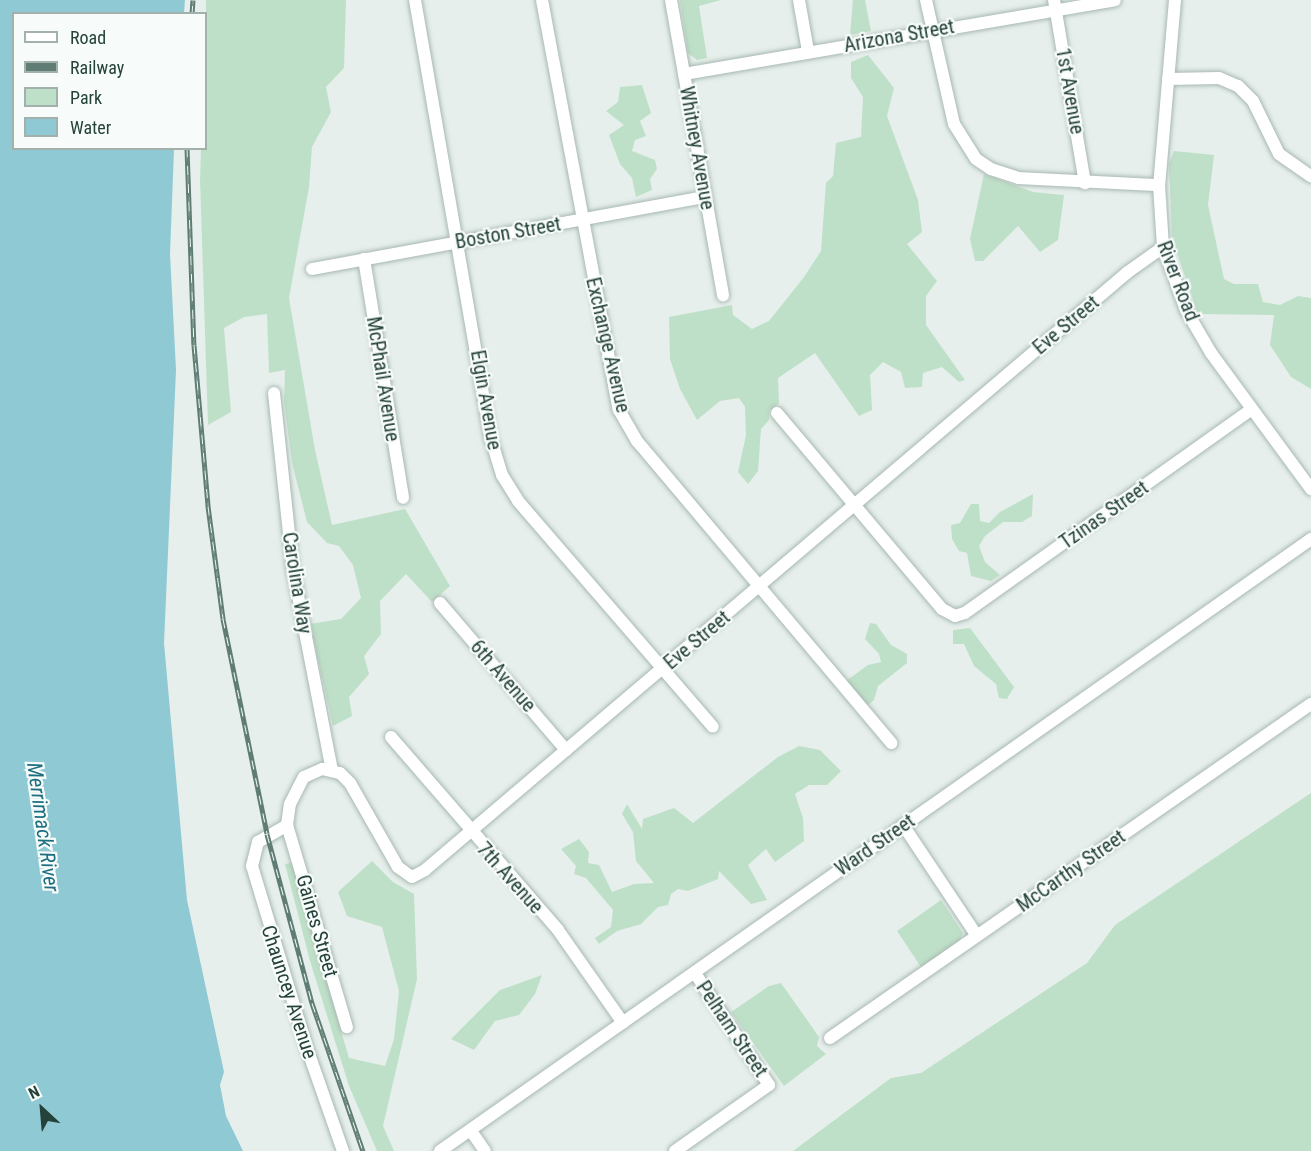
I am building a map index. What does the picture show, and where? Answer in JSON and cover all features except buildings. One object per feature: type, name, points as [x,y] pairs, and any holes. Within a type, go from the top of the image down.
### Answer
[{"type":"street","name":"Elgin Avenue","points":[[416,0],[491,439],[502,475],[518,501],[712,727]]},
{"type":"street","name":"Exchange Avenue","points":[[542,0],[581,220],[619,410],[637,441],[891,743]]},
{"type":"street","name":"Whitney Avenue","points":[[671,0],[723,295]]},
{"type":"street","points":[[799,0],[808,51]]},
{"type":"street","points":[[926,0],[954,124],[976,159],[991,169],[1019,178],[1159,185]]},
{"type":"street","name":"Arizona Street","points":[[684,74],[932,30],[1055,4],[1115,0]]},
{"type":"street","name":"River Road","points":[[1175,0],[1159,185],[1163,247],[1194,325],[1251,410],[1311,489]]},
{"type":"street","name":"1st Avenue","points":[[1055,4],[1085,183]]},
{"type":"street","points":[[1168,79],[1219,78],[1238,86],[1253,101],[1279,154],[1311,177]]},
{"type":"street","name":"Boston Street","points":[[312,269],[704,197]]},
{"type":"street","name":"Eve Street","points":[[332,770],[350,783],[398,867],[411,877],[470,832],[855,504],[1163,247]]},
{"type":"street","name":"McPhail Avenue","points":[[364,260],[403,498]]},
{"type":"street","name":"Carolina Way","points":[[274,393],[293,570],[332,770]]},
{"type":"street","name":"Tzinas Street","points":[[855,504],[942,609],[955,616],[965,613],[1251,410]]},
{"type":"street","points":[[777,413],[855,504]]},
{"type":"street","name":"Ward Street","points":[[440,1151],[1311,539]]},
{"type":"street","name":"6th Avenue","points":[[440,603],[566,750]]},
{"type":"street","name":"McCarthy Street","points":[[830,1038],[1311,704]]},
{"type":"street","name":"7th Avenue","points":[[391,737],[470,832],[558,930],[623,1023]]},
{"type":"street","points":[[286,825],[290,804],[304,777],[321,769],[332,770]]},
{"type":"street","name":"Chauncey Avenue","points":[[286,825],[267,834],[252,854],[254,878],[343,1151]]},
{"type":"street","name":"Gaines Street","points":[[286,825],[347,1027]]},
{"type":"street","points":[[903,825],[977,936]]},
{"type":"street","name":"Pelham Street","points":[[675,1151],[769,1085],[695,973]]},
{"type":"street","points":[[471,1131],[485,1151]]},
{"type":"green space","points":[[206,0],[346,0],[344,68],[326,87],[331,112],[312,147],[309,187],[289,298],[315,450],[332,525],[405,509],[450,586],[432,602],[406,574],[380,601],[381,634],[364,656],[369,674],[349,697],[352,716],[333,726],[310,624],[341,619],[361,598],[353,565],[339,546],[327,543],[307,522],[292,463],[284,401],[285,370],[269,373],[267,314],[244,317],[224,328],[231,412],[208,425],[200,179],[201,150],[207,150]]},
{"type":"green space","points":[[680,0],[721,0],[699,6],[707,58],[697,60],[688,53]]},
{"type":"green space","points":[[853,0],[865,0],[871,31],[850,35]]},
{"type":"green space","points":[[868,55],[894,88],[887,116],[918,200],[922,232],[907,244],[937,281],[926,296],[926,325],[965,380],[959,382],[942,367],[923,373],[922,387],[905,388],[901,372],[883,362],[870,375],[872,410],[859,416],[815,353],[778,378],[779,403],[769,411],[769,420],[761,429],[758,471],[748,484],[738,472],[746,435],[745,407],[739,398],[720,401],[697,420],[680,389],[670,359],[669,317],[732,305],[733,315],[752,329],[769,321],[804,277],[821,251],[826,183],[833,176],[836,143],[861,137],[863,97],[851,78],[851,62]]},
{"type":"green space","points":[[642,85],[651,113],[640,121],[646,136],[635,140],[632,151],[655,160],[657,169],[650,179],[652,190],[636,197],[632,178],[620,164],[609,135],[624,125],[606,111],[618,102],[620,87]]},
{"type":"green space","points":[[1174,151],[1214,155],[1208,205],[1224,279],[1234,284],[1258,284],[1263,302],[1280,305],[1298,296],[1311,298],[1311,389],[1291,377],[1270,345],[1274,315],[1198,314],[1172,238],[1169,164]]},
{"type":"green space","points":[[984,174],[1033,192],[1064,195],[1058,240],[1040,252],[1018,226],[983,261],[975,261],[970,239]]},
{"type":"green space","points":[[1033,494],[1032,516],[1022,522],[1003,522],[985,536],[979,546],[985,562],[1000,575],[991,581],[971,576],[967,553],[959,551],[952,539],[951,525],[960,523],[971,504],[979,504],[980,521],[989,523],[1000,512]]},
{"type":"green space","points":[[870,623],[876,624],[891,645],[907,654],[907,663],[878,686],[874,700],[867,706],[846,681],[868,665],[881,662],[879,654],[865,639]]},
{"type":"green space","points":[[970,628],[1014,687],[1007,699],[999,698],[996,684],[974,666],[964,644],[953,644],[953,630]]},
{"type":"green space","points":[[799,746],[820,750],[841,771],[827,785],[809,785],[795,794],[803,818],[804,841],[775,862],[766,849],[748,865],[767,900],[751,904],[719,871],[718,879],[688,891],[678,889],[671,894],[668,905],[658,907],[641,924],[617,931],[599,944],[595,938],[611,927],[613,910],[586,878],[574,874],[576,866],[561,849],[579,839],[589,852],[588,863],[599,865],[612,892],[634,884],[654,883],[636,861],[633,832],[622,814],[627,804],[642,829],[643,819],[674,808],[693,823],[778,757]]},
{"type":"green space","points":[[1311,793],[1311,1151],[793,1151],[891,1078],[921,1073],[1087,963],[1115,925]]},
{"type":"green space","points":[[372,861],[393,882],[414,894],[417,979],[383,1126],[394,1151],[377,1151],[349,1086],[310,961],[285,864],[292,863],[349,1058],[385,1066],[394,1039],[399,991],[382,927],[347,916],[338,892]]},
{"type":"green space","points":[[941,900],[963,933],[959,941],[921,967],[897,931]]},
{"type":"green space","points":[[542,975],[535,994],[519,1015],[495,1021],[474,1050],[451,1039],[500,990]]},
{"type":"green space","points":[[781,983],[819,1037],[817,1046],[826,1054],[784,1086],[731,1012],[769,986]]},
{"type":"water","name":"Merrimack River","points":[[0,0],[185,0],[184,12],[12,12],[12,150],[174,150],[170,254],[176,370],[164,643],[187,900],[224,1072],[220,1085],[226,1116],[243,1151],[0,1151]]},
{"type":"railway","points":[[192,12],[193,0]]},
{"type":"railway","points":[[187,150],[194,345],[208,506],[223,619],[267,834],[312,1003],[363,1151]]}]
